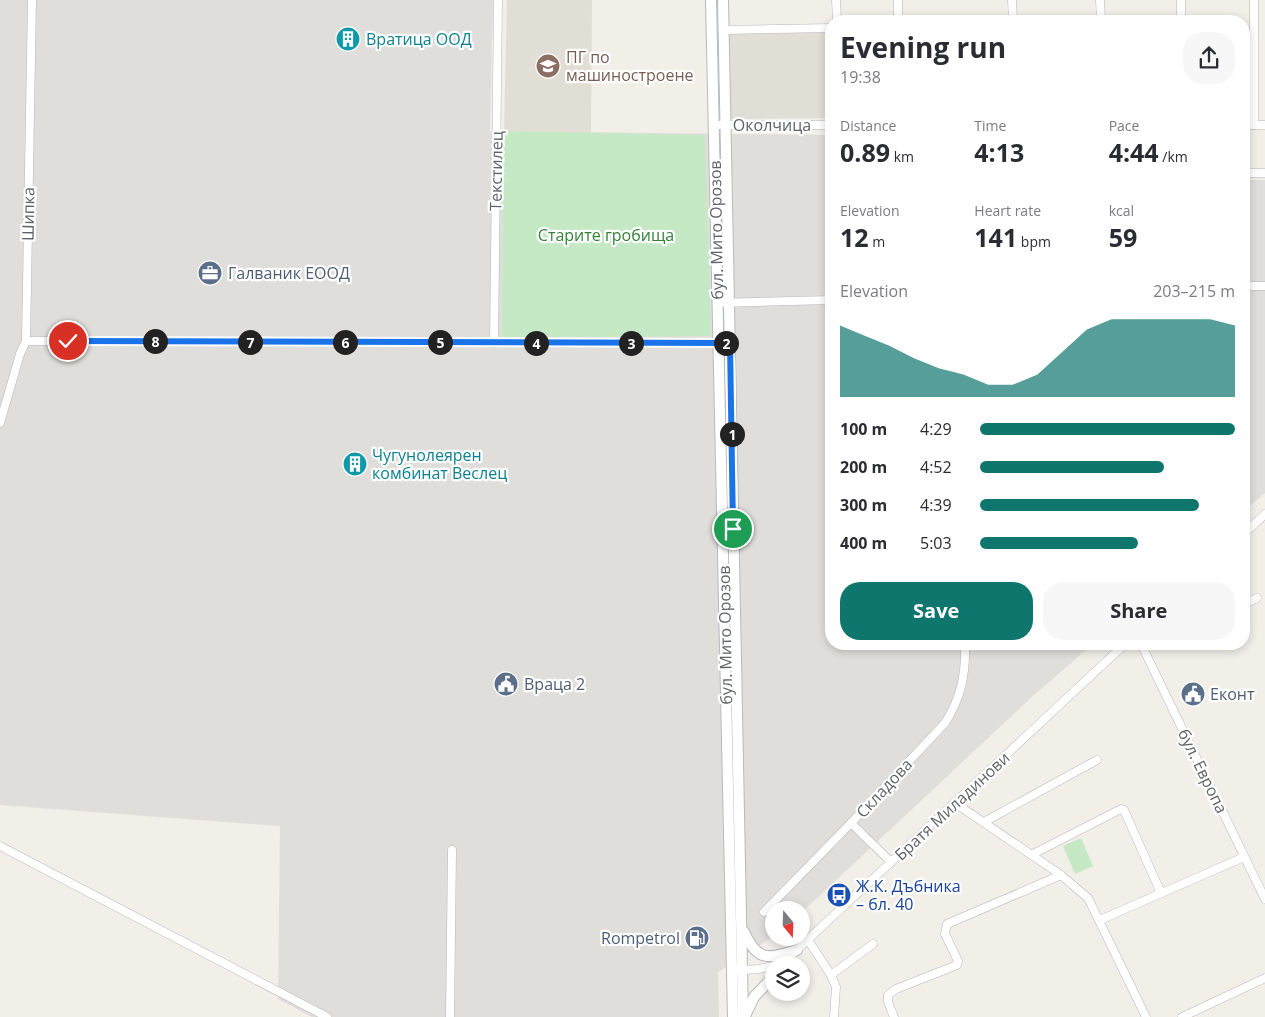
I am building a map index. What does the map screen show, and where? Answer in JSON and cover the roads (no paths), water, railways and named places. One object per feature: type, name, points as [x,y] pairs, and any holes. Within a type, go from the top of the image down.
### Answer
[{"type":"main road","name":"бул. Мито Орозов","points":[[711,0],[718,343],[737,971]]},
{"type":"main road","name":"бул. Мито Орозов","points":[[723,0],[741,927],[737,971]]},
{"type":"main road","points":[[741,927],[753,950],[764,956],[777,956],[797,950]]},
{"type":"main road","points":[[733,1017],[737,971]]},
{"type":"main road","points":[[737,971],[744,1017]]},
{"type":"main road","points":[[744,1017],[754,997],[765,985]]},
{"type":"street","name":"Шипка","points":[[0,423],[20,354],[26,341],[32,0]]},
{"type":"street","name":"Текстилец","points":[[494,342],[498,0]]},
{"type":"street","points":[[836,0],[837,15]]},
{"type":"street","points":[[898,0],[898,15]]},
{"type":"street","points":[[1012,0],[1013,15]]},
{"type":"street","points":[[1100,0],[1100,15]]},
{"type":"street","points":[[1180,0],[1181,15]]},
{"type":"street","points":[[1254,0],[1254,125]]},
{"type":"street","points":[[724,30],[825,28]]},
{"type":"street","name":"Околчица","points":[[714,125],[825,125]]},
{"type":"street","points":[[1250,125],[1265,125]]},
{"type":"street","points":[[1250,173],[1265,173]]},
{"type":"street","points":[[1250,286],[1265,286]]},
{"type":"street","points":[[718,303],[825,300]]},
{"type":"street","points":[[26,341],[730,343]]},
{"type":"street","points":[[1250,528],[1265,514]]},
{"type":"street","points":[[1250,601],[1257,598]]},
{"type":"street","name":"Складова","points":[[764,912],[939,730],[954,709],[964,678],[966,650]]},
{"type":"street","name":"Братя Миладинови","points":[[810,938],[1119,650]]},
{"type":"street","name":"бул. Европа","points":[[1144,650],[1265,899]]},
{"type":"street","points":[[984,822],[1098,760]]},
{"type":"street","points":[[955,803],[1061,875],[1088,898],[1146,1017]]},
{"type":"street","points":[[1031,854],[1121,809],[1124,810],[1161,893]]},
{"type":"street","points":[[851,823],[891,862]]},
{"type":"street","points":[[0,846],[327,1017]]},
{"type":"street","points":[[450,1017],[452,850]]},
{"type":"street","points":[[1100,920],[1244,857]]},
{"type":"street","points":[[894,1017],[888,1002],[888,995],[896,989],[957,965],[958,961],[945,934],[947,924],[1061,875]]},
{"type":"street","points":[[810,943],[831,975],[836,987],[834,1017]]},
{"type":"street","points":[[831,975],[873,944]]},
{"type":"street","name":"Братя Миладинови","points":[[791,956],[801,946]]},
{"type":"street","name":"Братя Миладинови","points":[[737,971],[765,967]]},
{"type":"street","points":[[1182,1017],[1265,978]]},
{"type":"place","name":"Вратица ООД","points":[[348,39]]},
{"type":"place","name":"ПГ по машиностроене","points":[[548,66]]},
{"type":"place","name":"Галваник ЕООД","points":[[210,273]]},
{"type":"place","name":"Чугунолеярен комбинат Веслец","points":[[355,464]]},
{"type":"place","name":"Враца 2","points":[[506,684]]},
{"type":"place","name":"Еконт","points":[[1193,694]]},
{"type":"place","name":"Ж.К. Дъбника – бл. 40","points":[[839,895]]},
{"type":"place","name":"Rompetrol","points":[[697,938]]},
{"type":"park label","name":"Старите гробища","points":[[606,235]]}]
